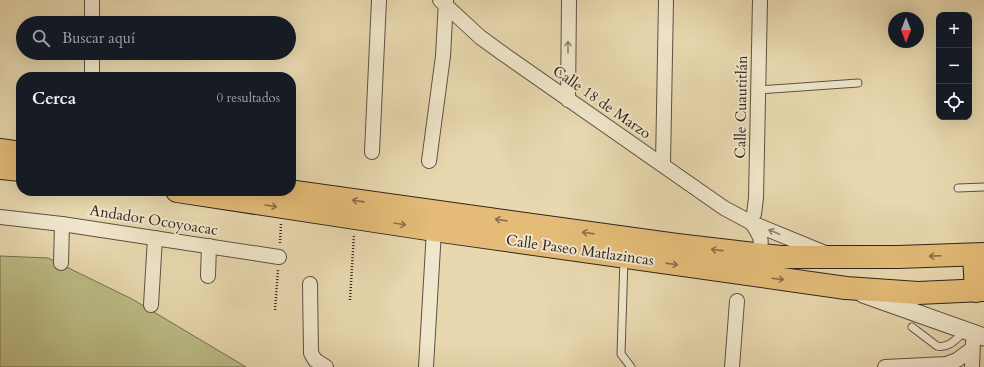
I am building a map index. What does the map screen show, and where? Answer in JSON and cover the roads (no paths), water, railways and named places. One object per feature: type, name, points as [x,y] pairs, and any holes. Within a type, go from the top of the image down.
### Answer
[{"type":"highway","points":[[0,150],[16,152]]},
{"type":"highway","points":[[0,168],[16,170]]},
{"type":"highway","name":"Calle Paseo Matlazincas","points":[[296,192],[678,246],[780,257],[836,258],[979,255]]},
{"type":"highway","name":"Calle Paseo Matlazincas","points":[[210,196],[434,230],[846,288],[918,293],[980,290]]},
{"type":"highway","points":[[979,255],[980,290]]},
{"type":"street","points":[[92,0],[92,16]]},
{"type":"street","points":[[372,152],[379,0]]},
{"type":"street","points":[[568,100],[569,0]]},
{"type":"street","points":[[663,164],[666,0]]},
{"type":"street","name":"Calle Cuautitlán","points":[[753,219],[756,198],[760,0]]},
{"type":"street","points":[[429,160],[443,56],[444,2]]},
{"type":"street","name":"Calle 18 de Marzo","points":[[444,2],[480,37],[724,208],[753,219],[836,258]]},
{"type":"street","points":[[92,60],[92,72]]},
{"type":"street","name":"Andador Ocoyoacac","points":[[0,217],[62,224],[279,257]]},
{"type":"street","points":[[753,219],[762,241],[761,247],[755,254]]},
{"type":"street","points":[[61,262],[62,224]]},
{"type":"street","points":[[426,367],[434,230]]},
{"type":"street","points":[[151,306],[155,238]]},
{"type":"street","points":[[208,276],[209,246]]},
{"type":"street","points":[[310,284],[311,349],[321,364]]},
{"type":"street","points":[[846,288],[974,338]]},
{"type":"street","points":[[732,367],[736,301]]},
{"type":"street","points":[[885,367],[946,364],[957,360],[974,338]]},
{"type":"street","points":[[972,367],[974,338]]},
{"type":"lane","points":[[758,90],[858,83]]},
{"type":"lane","points":[[958,188],[984,187]]},
{"type":"lane","points":[[624,257],[621,354],[631,367]]},
{"type":"lane","points":[[912,327],[943,348],[974,338]]}]
